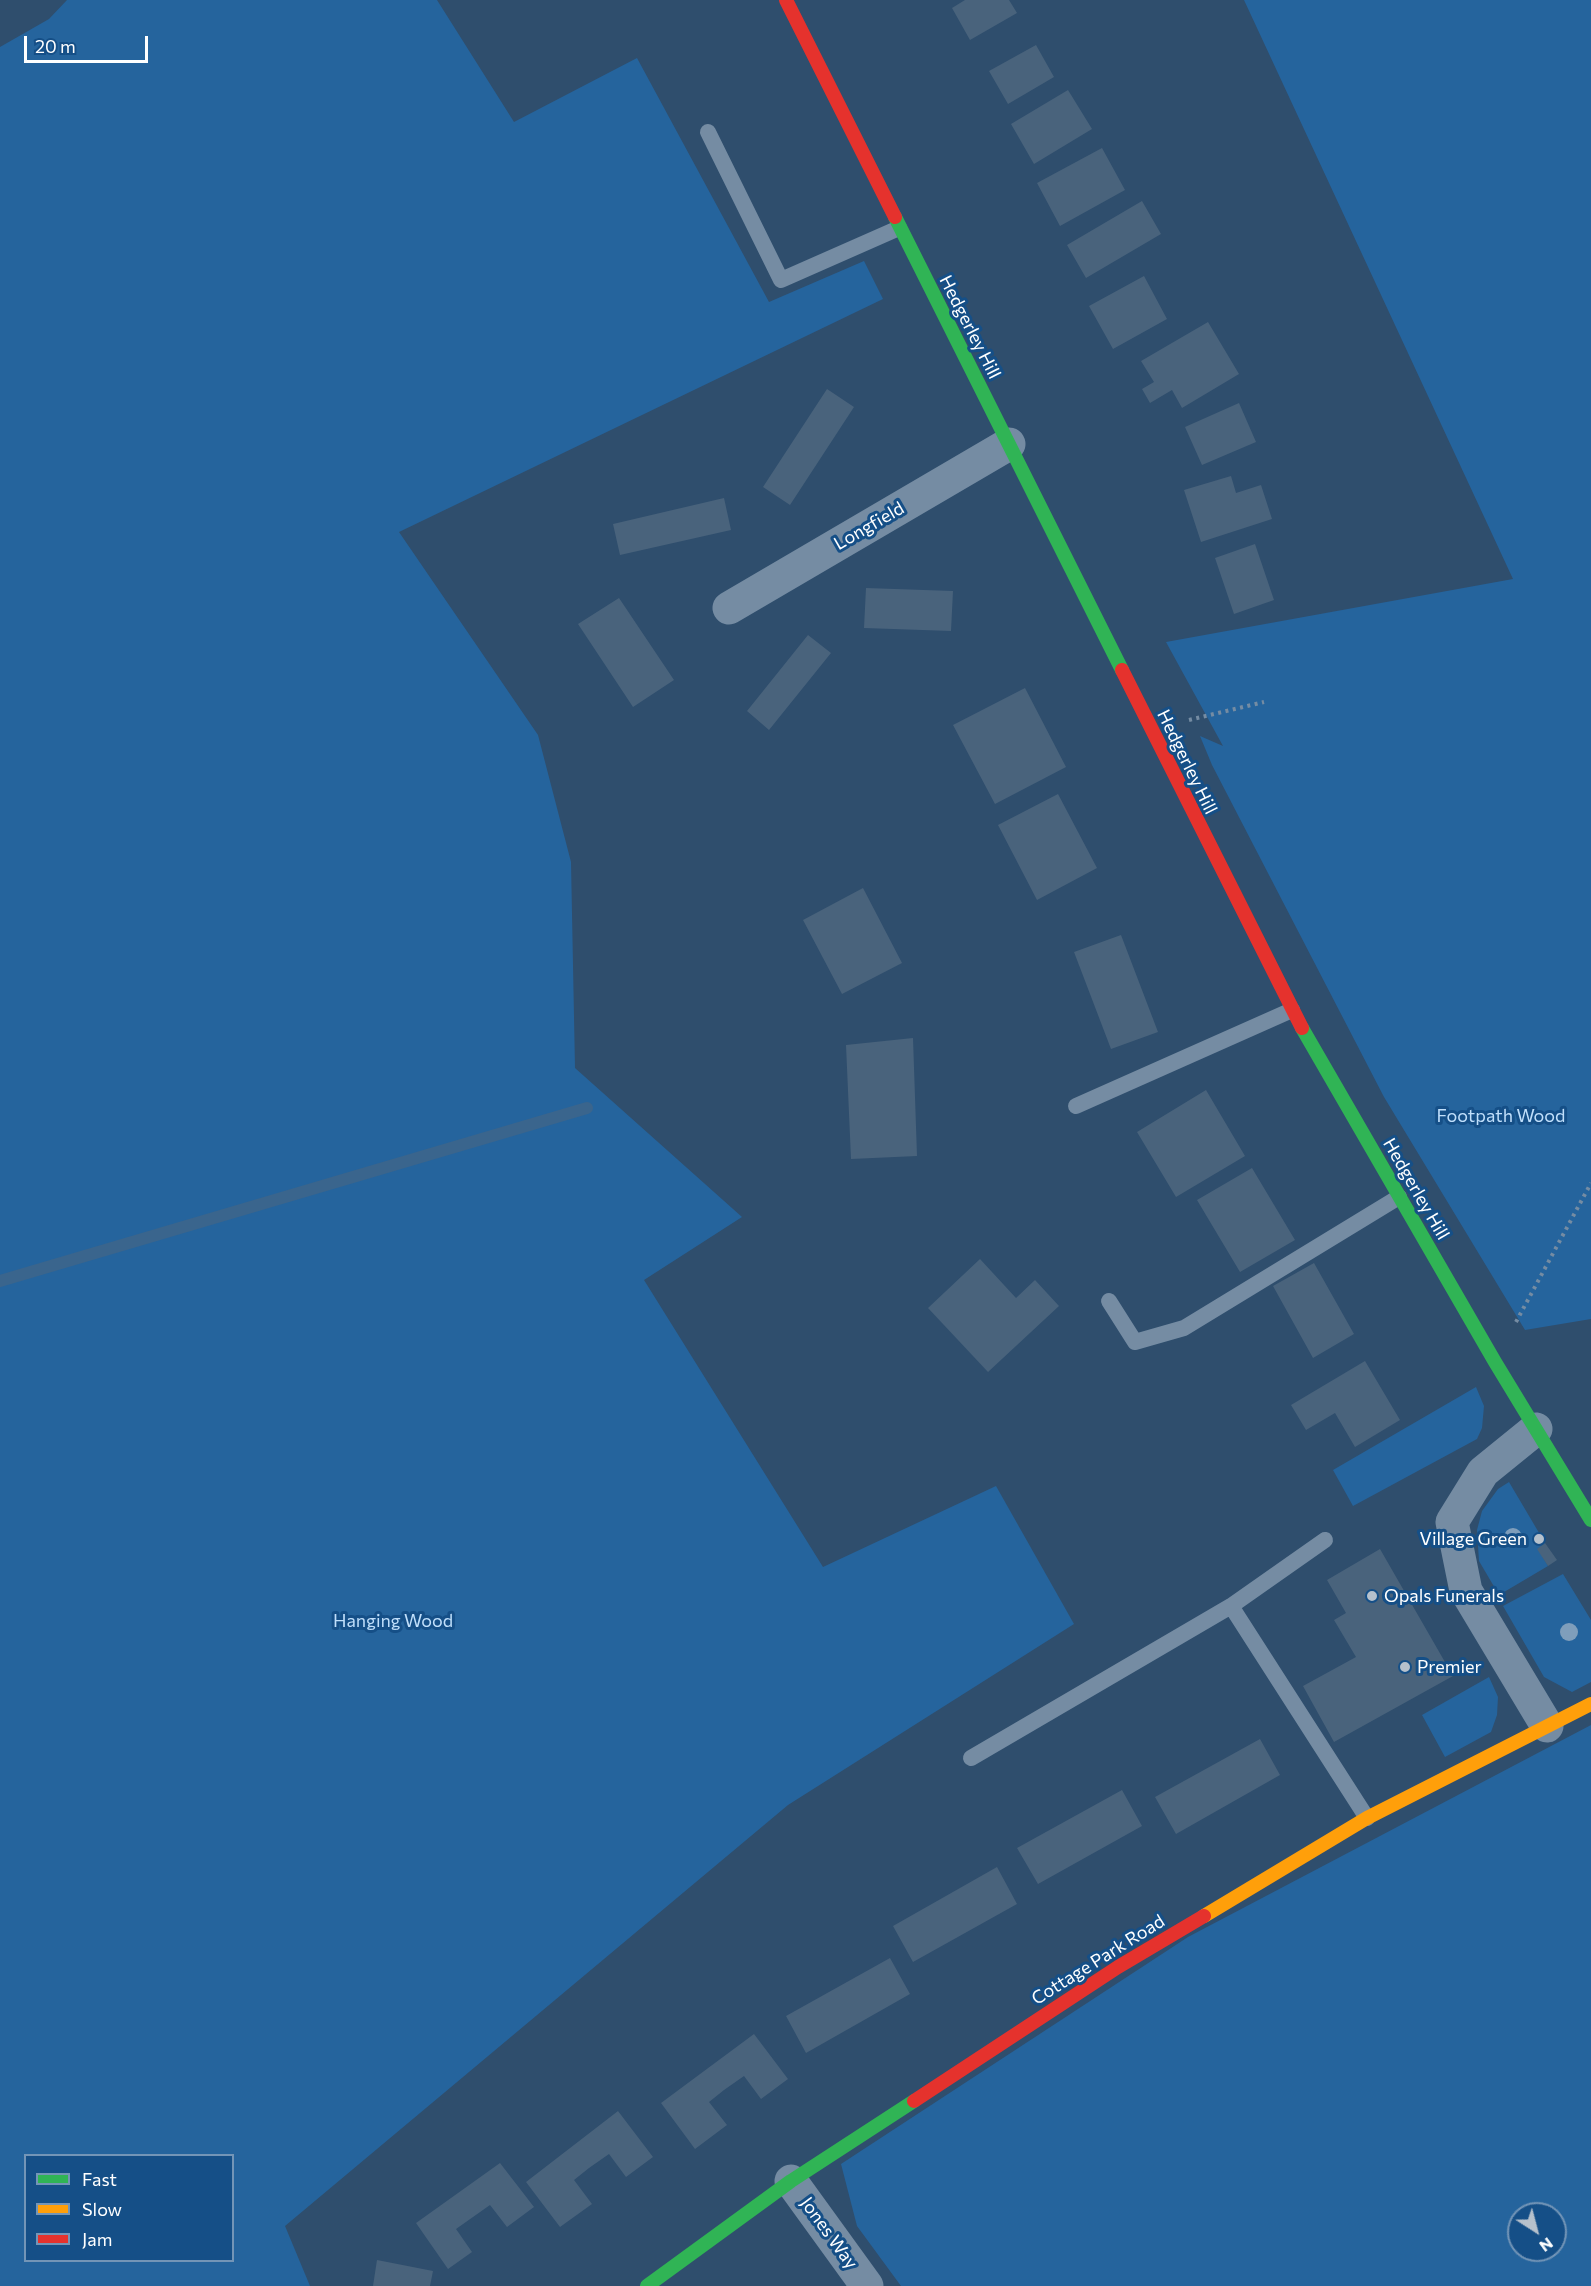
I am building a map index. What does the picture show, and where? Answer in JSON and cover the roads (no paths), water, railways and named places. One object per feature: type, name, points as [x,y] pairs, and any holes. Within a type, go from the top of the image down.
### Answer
[{"type":"street","name":"Hedgerley Hill","points":[[786,0],[1292,1010],[1399,1197],[1591,1520]]},
{"type":"street","name":"Longfield","points":[[729,608],[1010,444]]},
{"type":"street","points":[[1536,1429],[1483,1472],[1452,1522],[1466,1592],[1547,1726]]},
{"type":"street","name":"Cottage Park Road","points":[[647,2286],[791,2181],[1118,1967],[1367,1818],[1591,1704]]},
{"type":"street","name":"Jones Way","points":[[791,2181],[867,2286]]},
{"type":"lane","points":[[708,132],[781,280],[899,228]]},
{"type":"lane","points":[[1076,1106],[1292,1010]]},
{"type":"lane","points":[[1108,1301],[1135,1342],[1184,1328],[1399,1197]]},
{"type":"lane","points":[[971,1758],[1231,1606],[1325,1540]]},
{"type":"lane","points":[[1231,1606],[1367,1818]]},
{"type":"waterway","points":[[0,1281],[587,1108]]},
{"type":"place","name":"Village Green","points":[[1539,1539]]},
{"type":"place","name":"Opals Funerals","points":[[1372,1596]]},
{"type":"place","name":"Premier","points":[[1405,1667]]},
{"type":"park label","name":"Footpath Wood","points":[[1501,1116]]},
{"type":"park label","name":"Hanging Wood","points":[[393,1621]]}]
